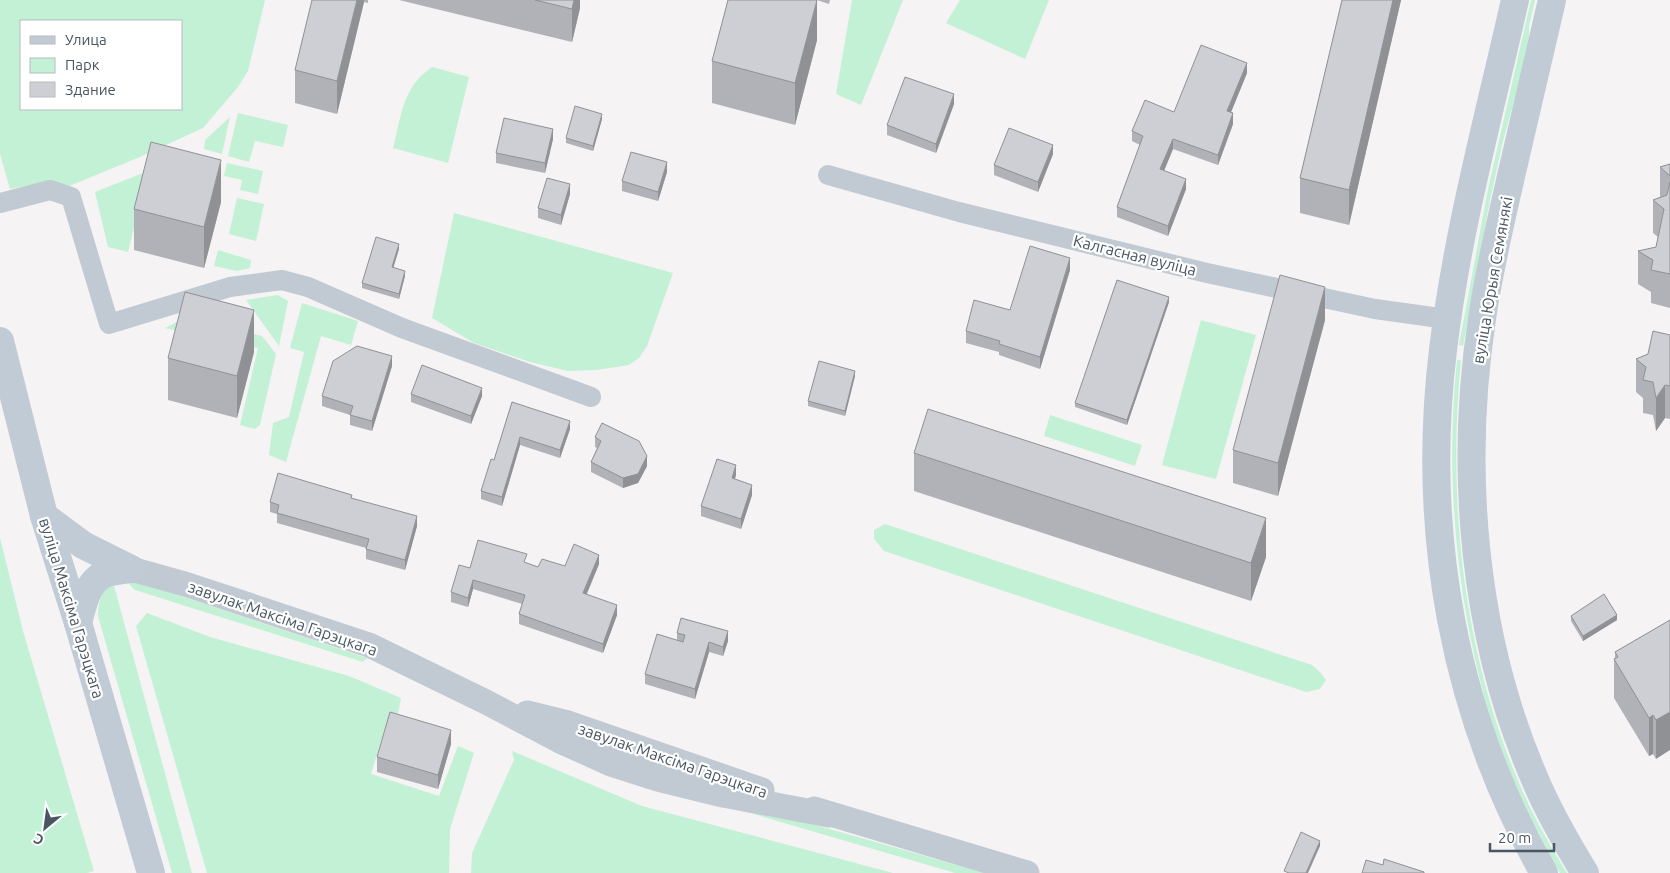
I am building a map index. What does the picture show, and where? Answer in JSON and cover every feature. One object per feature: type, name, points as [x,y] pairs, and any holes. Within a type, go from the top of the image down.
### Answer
[{"type":"main road","points":[[1515,0],[1467,213],[1447,319],[1439,388],[1436,500],[1451,621],[1464,679],[1493,770],[1514,818],[1544,873]]},
{"type":"main road","name":"вуліца Юрыя Семянякі","points":[[1552,0],[1504,205],[1484,305],[1473,396],[1472,499],[1476,558],[1484,608],[1512,719],[1523,752],[1545,802],[1585,873]]},
{"type":"main road","name":"вуліца Максіма Гарэцкага","points":[[0,342],[44,516],[78,623],[150,873]]},
{"type":"main road","points":[[44,516],[83,545],[131,569]]},
{"type":"main road","points":[[78,623],[87,592],[95,582],[106,573],[131,569]]},
{"type":"street","name":"Калгасная вуліца","points":[[828,175],[959,212],[1207,273],[1375,308],[1447,319]]},
{"type":"street","points":[[0,203],[50,190],[71,197],[109,324],[230,287],[282,280],[308,287],[402,328],[591,397]]},
{"type":"street","name":"завулак Максіма Гарэцкага","points":[[131,569],[185,584],[370,645],[560,741],[612,764],[658,779],[723,795],[829,815],[1027,873]]},
{"type":"green space","points":[[0,0],[265,0],[248,71],[238,87],[203,128],[140,157],[69,186],[50,182],[10,189],[0,154]]},
{"type":"green space","points":[[852,0],[903,0],[861,105],[836,94]]},
{"type":"green space","points":[[960,0],[1049,0],[1025,59],[946,23]]},
{"type":"green space","points":[[1531,0],[1535,0],[1529,26],[1529,47],[1503,141],[1463,346],[1459,345],[1488,189]]},
{"type":"green space","points":[[432,67],[469,77],[448,163],[393,148],[401,113],[409,93],[422,75]]},
{"type":"green space","points":[[238,113],[288,125],[283,147],[255,141],[249,162],[228,156]]},
{"type":"green space","points":[[230,117],[222,154],[204,149],[205,140]]},
{"type":"green space","points":[[227,163],[263,171],[258,194],[240,190],[242,180],[224,176]]},
{"type":"green space","points":[[148,171],[128,252],[108,247],[95,192]]},
{"type":"green space","points":[[237,198],[264,204],[256,241],[229,234]]},
{"type":"green space","points":[[454,213],[673,273],[647,346],[639,358],[629,365],[596,370],[568,371],[530,362],[474,343],[432,318]]},
{"type":"green space","points":[[218,250],[251,260],[250,268],[237,271],[214,266]]},
{"type":"green space","points":[[278,295],[288,301],[279,346],[246,300]]},
{"type":"green space","points":[[302,303],[358,321],[351,345],[321,336],[286,462],[269,455],[273,423],[289,417],[304,352],[290,348]]},
{"type":"green space","points":[[185,318],[262,336],[276,354],[260,425],[255,429],[240,425],[258,348],[165,328]]},
{"type":"green space","points":[[1201,320],[1256,335],[1216,479],[1162,465]]},
{"type":"green space","points":[[1457,360],[1461,360],[1457,413],[1458,521],[1472,629],[1484,681],[1500,733],[1519,783],[1541,829],[1567,873],[1560,873],[1524,804],[1505,760],[1488,711],[1471,642],[1458,559],[1453,493],[1454,393]]},
{"type":"green space","points":[[1050,415],[1142,445],[1135,466],[1044,436]]},
{"type":"green space","points":[[885,524],[1312,665],[1326,680],[1320,689],[1306,692],[884,551],[874,539],[874,530]]},
{"type":"green space","points":[[0,538],[23,631],[94,871],[87,873],[0,873]]},
{"type":"green space","points":[[130,579],[367,658],[363,662],[135,590],[129,584]]},
{"type":"green space","points":[[113,582],[192,873],[172,873],[98,616],[101,597]]},
{"type":"green space","points":[[147,613],[210,637],[349,676],[401,698],[396,724],[389,723],[385,728],[371,774],[439,796],[458,746],[474,753],[450,829],[449,873],[207,873],[136,626]]},
{"type":"green space","points":[[512,751],[642,806],[893,873],[471,873],[472,853],[514,760]]},
{"type":"green space","points":[[706,800],[805,822],[985,873],[955,873]]},
{"type":"building","points":[[312,0],[357,0],[337,81],[295,70]]},
{"type":"building","points":[[535,0],[574,0],[572,9]]},
{"type":"building","points":[[728,0],[817,0],[795,83],[712,61]]},
{"type":"building","points":[[1342,0],[1393,0],[1349,190],[1300,178]]},
{"type":"building","points":[[1201,45],[1247,63],[1227,111],[1233,113],[1218,155],[1173,139],[1160,169],[1186,179],[1168,226],[1117,207],[1143,136],[1132,131],[1145,100],[1174,112]]},
{"type":"building","points":[[905,77],[954,94],[936,144],[887,125]]},
{"type":"building","points":[[575,106],[602,114],[593,146],[566,138]]},
{"type":"building","points":[[504,118],[553,129],[545,163],[496,153]]},
{"type":"building","points":[[1009,128],[1053,145],[1038,182],[994,165]]},
{"type":"building","points":[[151,142],[221,160],[204,227],[134,209]]},
{"type":"building","points":[[631,152],[667,162],[658,192],[622,181]]},
{"type":"building","points":[[1670,164],[1670,176],[1660,167]]},
{"type":"building","points":[[547,178],[570,184],[561,215],[538,208]]},
{"type":"building","points":[[1670,182],[1670,274],[1651,270],[1653,260],[1638,251],[1656,247],[1664,209],[1653,200],[1667,195]]},
{"type":"building","points":[[376,237],[399,244],[392,267],[405,271],[399,294],[362,283]]},
{"type":"building","points":[[1030,246],[1070,258],[1040,357],[999,344],[1000,341],[966,331],[974,300],[1010,310]]},
{"type":"building","points":[[1280,275],[1325,287],[1278,463],[1233,450]]},
{"type":"building","points":[[1117,280],[1169,297],[1127,420],[1075,403]]},
{"type":"building","points":[[185,292],[254,310],[237,376],[168,358]]},
{"type":"building","points":[[1653,331],[1670,335],[1670,386],[1665,385],[1656,398],[1653,382],[1643,380],[1646,367],[1636,359],[1648,354]]},
{"type":"building","points":[[357,346],[392,356],[372,421],[350,415],[353,406],[322,396],[333,361]]},
{"type":"building","points":[[819,361],[855,371],[845,411],[808,401]]},
{"type":"building","points":[[422,365],[482,388],[471,416],[411,394]]},
{"type":"building","points":[[512,402],[570,421],[560,450],[520,437],[502,497],[481,491],[491,459],[494,460]]},
{"type":"building","points":[[928,409],[1266,518],[1251,563],[914,453]]},
{"type":"building","points":[[602,423],[639,441],[647,456],[638,474],[623,478],[591,462],[601,441],[595,437]]},
{"type":"building","points":[[717,459],[736,465],[732,478],[752,485],[741,519],[701,506]]},
{"type":"building","points":[[278,473],[352,495],[351,498],[417,516],[405,560],[366,549],[369,539],[277,513],[279,505],[270,502]]},
{"type":"building","points":[[478,540],[527,554],[524,562],[538,567],[542,559],[565,566],[574,544],[599,555],[583,593],[617,605],[603,644],[519,614],[525,595],[473,580],[468,598],[451,592],[459,565],[470,568]]},
{"type":"building","points":[[1604,594],[1617,615],[1583,636],[1571,616]]},
{"type":"building","points":[[681,618],[728,631],[723,647],[709,642],[695,689],[645,674],[657,634],[683,642],[685,635],[677,633]]},
{"type":"building","points":[[1670,620],[1670,712],[1656,720],[1653,715],[1649,718],[1614,659],[1618,657],[1615,652]]},
{"type":"building","points":[[390,712],[451,730],[438,775],[377,757]]},
{"type":"building","points":[[1301,832],[1320,841],[1306,873],[1289,873],[1284,871]]},
{"type":"building","points":[[1384,859],[1424,873],[1362,873],[1366,860],[1383,865]]}]
